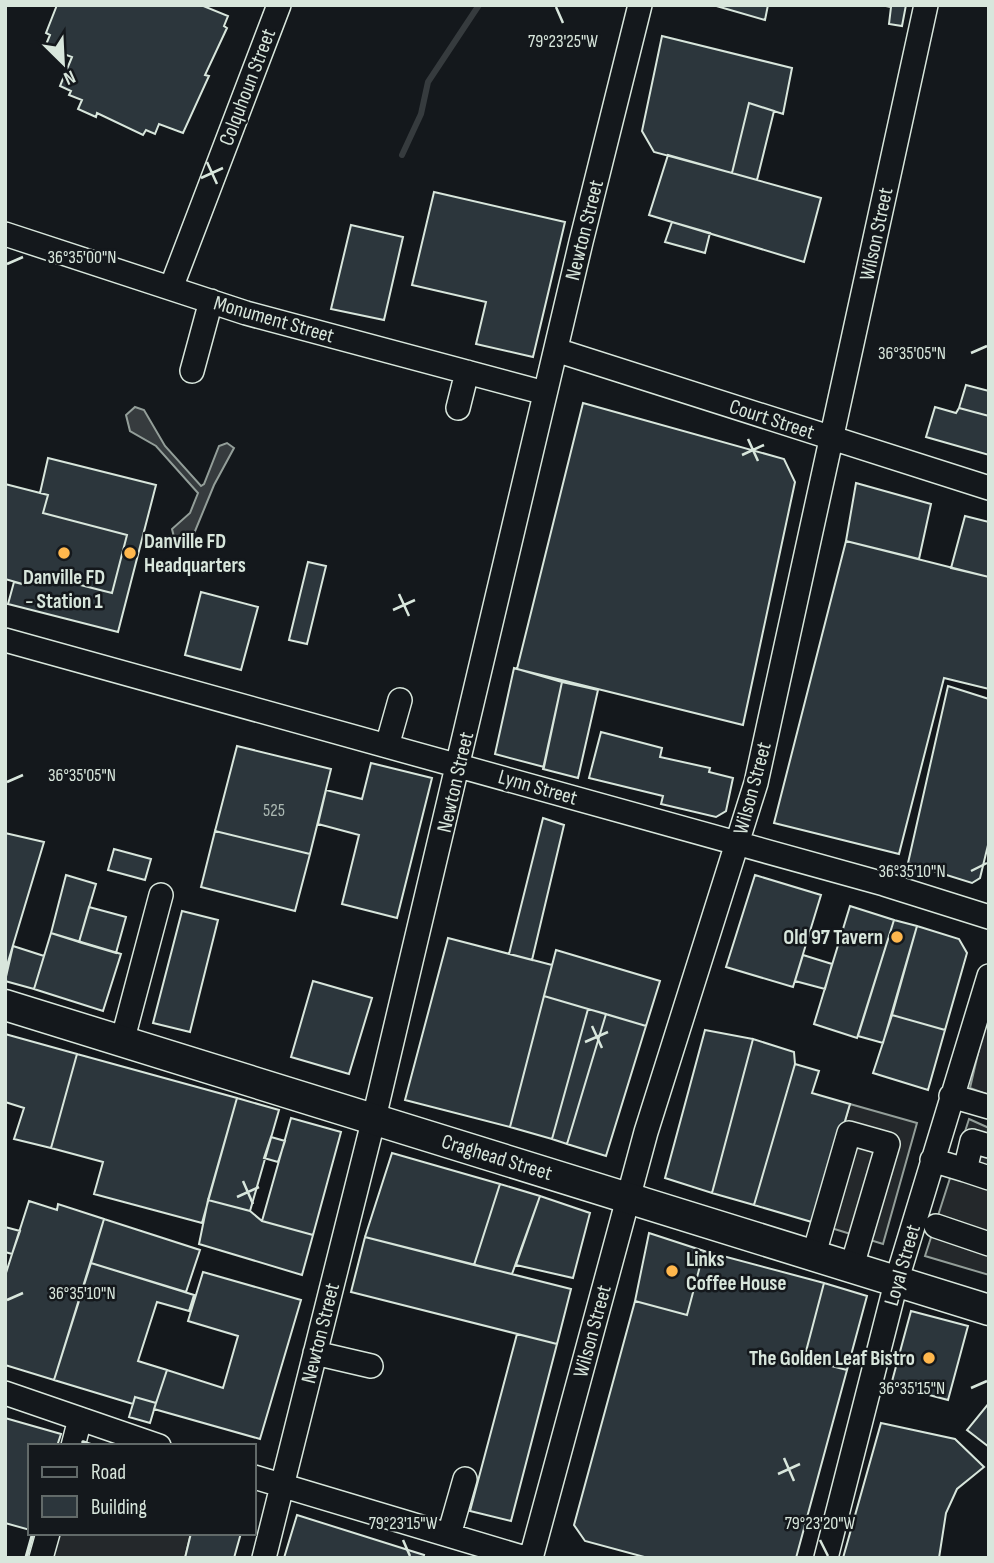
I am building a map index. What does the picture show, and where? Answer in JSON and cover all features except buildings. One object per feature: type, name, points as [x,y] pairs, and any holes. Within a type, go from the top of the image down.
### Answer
[{"type":"main road","name":"Craghead Street","points":[[5,1005],[897,1279],[989,1310]]},
{"type":"street","name":"Colquhoun Street","points":[[171,288],[279,5]]},
{"type":"street","name":"Newton Street","points":[[264,1558],[374,1118],[545,393],[640,5]]},
{"type":"street","name":"Wilson Street","points":[[531,1558],[628,1198],[757,783],[926,5]]},
{"type":"street","name":"Monument Street","points":[[5,234],[211,301],[545,393]]},
{"type":"street","points":[[192,371],[211,301]]},
{"type":"street","name":"Court Street","points":[[556,350],[989,488]]},
{"type":"street","points":[[458,408],[467,372]]},
{"type":"street","name":"Lynn Street","points":[[5,639],[737,843],[989,917]]},
{"type":"street","points":[[387,746],[400,700]]},
{"type":"street","points":[[122,1042],[161,895]]},
{"type":"street","name":"Loyal Street","points":[[826,1558],[897,1279],[989,976]]},
{"type":"street","points":[[951,1096],[989,1107]]},
{"type":"street","points":[[814,1254],[849,1133],[888,1144],[852,1266]]},
{"type":"street","points":[[965,1170],[972,1141],[989,1146]]},
{"type":"street","points":[[932,1160],[989,1178]]},
{"type":"street","points":[[936,1226],[989,1244]]},
{"type":"street","points":[[315,1353],[371,1366]]},
{"type":"street","points":[[5,1393],[153,1444]]},
{"type":"street","points":[[74,1444],[80,1419]]},
{"type":"street","points":[[256,1478],[525,1558]]},
{"type":"street","points":[[449,1535],[465,1479]]},
{"type":"street","points":[[41,1558],[47,1535]]},
{"type":"shaded area","points":[[135,407],[144,410],[165,446],[201,486],[219,446],[227,443],[234,448],[214,485],[191,541],[182,545],[175,541],[172,529],[190,513],[198,493],[156,446],[130,431],[126,415]]},
{"type":"shaded area","points":[[989,1006],[989,1095],[970,1088]]},
{"type":"shaded area","points":[[850,1104],[917,1123],[883,1244],[815,1223]]},
{"type":"shaded area","points":[[969,1119],[989,1128],[989,1275],[925,1256]]},
{"type":"shaded area","points":[[32,1535],[191,1535],[185,1558],[26,1558]]},
{"type":"waterway","points":[[402,155],[421,114],[428,82],[479,5]]},
{"type":"wall","points":[[83,1442],[88,1444]]},
{"type":"wall","points":[[26,1558],[32,1535]]},
{"type":"place","name":"Danville FD - Station 1","points":[[64,553]]},
{"type":"place","name":"Danville FD Headquarters","points":[[130,553]]},
{"type":"place","name":"Old 97 Tavern","points":[[897,937]]},
{"type":"place","name":"Links Coffee House","points":[[672,1271]]},
{"type":"place","name":"The Golden Leaf Bistro","points":[[929,1358]]}]
